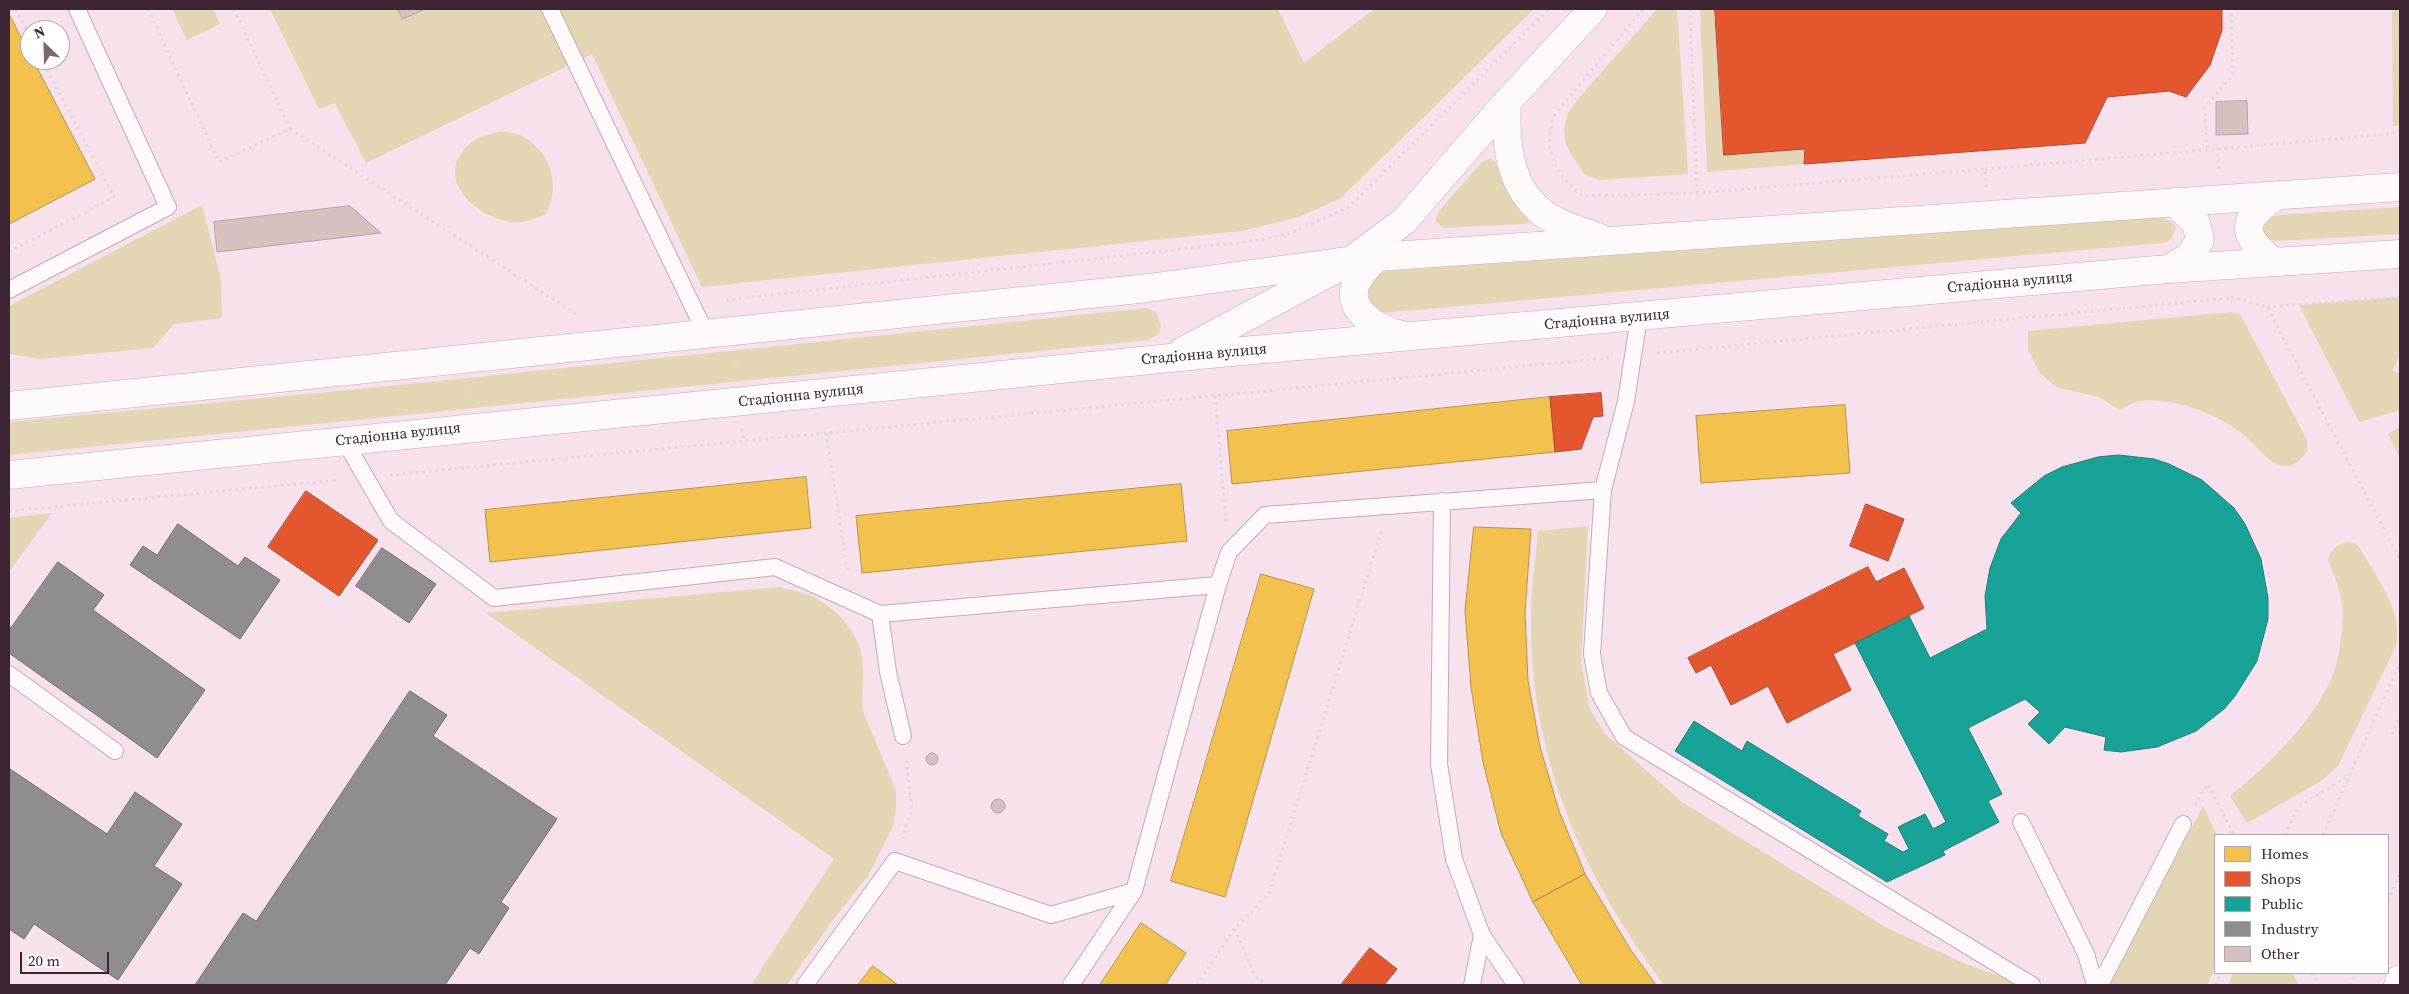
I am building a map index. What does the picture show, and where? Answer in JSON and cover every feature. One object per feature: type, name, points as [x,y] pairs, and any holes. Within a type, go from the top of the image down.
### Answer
[{"type":"street","points":[[1407,337],[1383,330],[1366,319],[1356,306],[1353,292],[1359,278],[1404,221],[1506,102],[1593,9]]},
{"type":"street","points":[[1506,102],[1507,150],[1523,189],[1537,209],[1556,221],[1609,241]]},
{"type":"street","points":[[9,406],[1148,288],[1376,258],[2400,187]]},
{"type":"street","points":[[2273,261],[2258,248],[2249,235],[2250,219],[2259,208],[2278,195]]},
{"type":"street","points":[[2168,269],[2190,256],[2200,240],[2196,223],[2174,202]]},
{"type":"street","points":[[1170,358],[1349,262],[1404,221]]},
{"type":"street","name":"Стадіонна вулиця","points":[[9,475],[1170,358],[2168,269],[2400,254]]},
{"type":"street","points":[[2398,985],[2400,980]]},
{"type":"lane","points":[[9,290],[168,207],[77,9]]},
{"type":"lane","points":[[550,9],[706,334]]},
{"type":"lane","points":[[1639,317],[1626,401],[1603,490],[1592,654],[1599,693],[1624,737],[2032,985]]},
{"type":"lane","points":[[344,440],[391,521],[494,598],[775,567],[852,599],[880,614],[1218,585]]},
{"type":"lane","points":[[1071,985],[1134,891],[1218,585],[1229,552],[1265,515],[1603,490]]},
{"type":"lane","points":[[1442,501],[1439,764],[1454,859],[1482,935],[1516,985]]},
{"type":"lane","points":[[880,614],[888,672],[903,736]]},
{"type":"lane","points":[[9,674],[115,751]]},
{"type":"lane","points":[[2021,822],[2086,954],[2095,985]]},
{"type":"lane","points":[[2100,985],[2183,824]]},
{"type":"lane","points":[[805,985],[895,861],[1051,915],[1134,891]]},
{"type":"lane","points":[[1472,985],[1482,935]]},
{"type":"path","points":[[148,9],[220,162],[290,129]]},
{"type":"path","points":[[234,9],[290,129],[578,316]]},
{"type":"path","points":[[692,304],[1261,240],[1290,233],[1349,207],[1549,9]]},
{"type":"path","points":[[1643,9],[1555,114],[1548,132],[1550,149],[1557,170],[1582,196],[1698,193],[2217,147],[2400,133]]},
{"type":"path","points":[[1690,9],[1698,193]]},
{"type":"path","points":[[2207,148],[2204,108],[2234,75],[2231,9]]},
{"type":"path","points":[[9,252],[114,197],[47,70]]},
{"type":"path","points":[[2217,147],[2222,199]]},
{"type":"path","points":[[1985,169],[1988,215]]},
{"type":"path","points":[[2228,265],[2231,298]]},
{"type":"path","points":[[1993,285],[1996,321]]},
{"type":"path","points":[[9,511],[2231,298],[2267,307],[2400,297]]},
{"type":"path","points":[[2267,307],[2400,560]]},
{"type":"path","points":[[569,317],[588,315]]},
{"type":"path","points":[[1215,396],[1229,552]]},
{"type":"path","points":[[826,433],[852,599]]},
{"type":"path","points":[[1197,985],[1235,928],[1269,894],[1389,505]]},
{"type":"path","points":[[2323,834],[2400,663]]},
{"type":"path","points":[[2392,734],[2400,715]]},
{"type":"path","points":[[895,861],[912,809],[903,736]]},
{"type":"path","points":[[2285,834],[2299,806],[2350,775]]},
{"type":"path","points":[[2183,824],[2208,784],[2233,834]]},
{"type":"path","points":[[2389,899],[2400,873]]},
{"type":"path","points":[[1235,928],[1255,976],[1267,985]]},
{"type":"path","points":[[2313,974],[2319,985]]},
{"type":"shaded area","points":[[172,9],[213,9],[220,24],[187,40]]},
{"type":"shaded area","points":[[270,9],[1278,9],[1304,63],[1374,9],[1534,9],[1341,198],[1299,217],[1242,231],[702,287],[592,54],[366,163],[335,103],[319,109]]},
{"type":"shaded area","points":[[1657,9],[1677,9],[1688,174],[1599,180],[1584,174],[1566,145],[1564,129],[1568,113],[1578,99]]},
{"type":"shaded area","points":[[1700,9],[1715,9],[1724,155],[1805,149],[1804,164],[1707,172]]},
{"type":"shaded area","points":[[2392,9],[2400,9],[2400,125],[2393,126]]},
{"type":"shaded area","points":[[502,131],[522,136],[540,151],[546,160],[553,181],[553,192],[546,214],[521,222],[499,219],[474,205],[464,195],[458,184],[455,172],[458,159],[467,146],[479,138]]},
{"type":"shaded area","points":[[1491,158],[1496,163],[1509,192],[1531,218],[1531,221],[1523,224],[1443,228],[1435,220],[1439,211],[1482,162]]},
{"type":"shaded area","points":[[202,205],[221,279],[222,318],[174,324],[153,348],[40,359],[9,354],[9,306]]},
{"type":"shaded area","points":[[2400,207],[2400,234],[2275,241],[2268,238],[2263,228],[2269,218],[2279,215]]},
{"type":"shaded area","points":[[2162,217],[2173,223],[2176,228],[2171,240],[2162,243],[1382,313],[1370,303],[1368,287],[1377,275],[1387,271]]},
{"type":"shaded area","points":[[2400,297],[2400,353],[2393,371],[2400,373],[2400,410],[2359,422],[2299,305]]},
{"type":"shaded area","points":[[1147,308],[1157,313],[1161,327],[1158,335],[1148,340],[9,455],[9,422],[370,388]]},
{"type":"shaded area","points":[[2231,312],[2240,314],[2307,440],[2307,451],[2299,461],[2292,465],[2283,466],[2274,463],[2233,427],[2195,409],[2168,402],[2141,401],[2130,404],[2120,410],[2099,397],[2056,387],[2039,372],[2028,349],[2028,331]]},
{"type":"shaded area","points":[[2400,427],[2400,458],[2388,434]]},
{"type":"shaded area","points":[[52,513],[9,572],[9,518]]},
{"type":"shaded area","points":[[1588,526],[1581,663],[1590,709],[1605,734],[1682,802],[1887,928],[1966,964],[2015,982],[2018,985],[1664,985],[1634,943],[1608,900],[1585,856],[1566,811],[1550,764],[1539,716],[1533,666],[1531,614],[1538,531]]},
{"type":"shaded area","points":[[2350,542],[2358,545],[2380,581],[2392,606],[2396,619],[2396,646],[2338,766],[2321,781],[2247,823],[2230,796],[2273,758],[2299,730],[2321,699],[2336,666],[2340,649],[2343,608],[2336,580],[2328,560],[2331,552],[2336,547]]},
{"type":"shaded area","points":[[780,587],[806,594],[830,607],[854,634],[862,656],[862,703],[864,714],[896,790],[896,808],[893,826],[868,876],[830,924],[787,985],[751,985],[834,859],[486,613]]},
{"type":"shaded area","points":[[2203,806],[2217,834],[2214,834],[2214,970],[2207,985],[2108,985]]},
{"type":"shaded area","points":[[2233,974],[2293,974],[2299,985],[2228,985]]},
{"type":"building: Homes","points":[[9,14],[20,35],[20,70],[38,70],[95,179],[9,224]]},
{"type":"building: Homes","points":[[1550,397],[1555,452],[1232,484],[1227,431]]},
{"type":"building: Homes","points":[[1845,405],[1850,473],[1701,483],[1696,416]]},
{"type":"building: Homes","points":[[806,477],[811,528],[490,562],[485,510]]},
{"type":"building: Homes","points":[[1181,484],[1187,541],[862,573],[856,516]]},
{"type":"building: Homes","points":[[1474,527],[1531,529],[1525,613],[1528,681],[1540,747],[1559,811],[1585,874],[1533,902],[1501,833],[1483,762],[1471,687],[1465,611]]},
{"type":"building: Homes","points":[[1261,574],[1314,589],[1225,897],[1171,881]]},
{"type":"building: Homes","points":[[1585,874],[1630,949],[1656,985],[1582,985],[1580,982],[1533,902]]},
{"type":"building: Homes","points":[[1141,923],[1186,953],[1165,985],[1100,985]]},
{"type":"building: Homes","points":[[873,966],[898,985],[858,985]]},
{"type":"building: Shops","points":[[1715,9],[2222,9],[2222,30],[2210,65],[2186,97],[2169,91],[2107,97],[2085,143],[1804,164],[1805,149],[1724,155]]},
{"type":"building: Shops","points":[[1601,393],[1603,416],[1593,417],[1581,449],[1555,452],[1550,397]]},
{"type":"building: Shops","points":[[306,491],[378,540],[339,596],[268,547]]},
{"type":"building: Shops","points":[[1866,504],[1904,519],[1888,561],[1850,546]]},
{"type":"building: Shops","points":[[1868,567],[1876,582],[1904,568],[1924,608],[1833,654],[1851,690],[1787,723],[1768,686],[1731,705],[1711,665],[1696,673],[1688,658]]},
{"type":"building: Shops","points":[[1370,948],[1397,969],[1384,985],[1341,985]]},
{"type":"building: Public","points":[[2119,455],[2154,459],[2202,480],[2234,508],[2245,524],[2261,559],[2268,598],[2268,619],[2257,661],[2235,696],[2224,709],[2196,731],[2157,747],[2121,752],[2104,750],[2106,737],[2065,727],[2049,744],[2028,724],[2040,712],[2025,699],[1968,728],[2002,794],[1988,801],[1999,822],[1943,851],[1945,855],[1887,882],[1675,751],[1694,721],[1742,751],[1747,741],[1861,811],[1858,816],[1888,834],[1884,841],[1903,852],[1909,849],[1898,827],[1925,814],[1933,829],[1946,822],[1855,643],[1909,616],[1930,658],[1987,629],[1985,596],[1990,568],[2001,539],[2021,513],[2011,503],[2044,476],[2062,467],[2098,457]]},
{"type":"building: Industry","points":[[178,524],[238,566],[245,557],[280,580],[240,639],[130,565],[143,546],[157,555]]},
{"type":"building: Industry","points":[[382,548],[436,584],[409,623],[356,586]]},
{"type":"building: Industry","points":[[58,562],[104,595],[93,610],[205,690],[157,758],[9,653],[9,631]]},
{"type":"building: Industry","points":[[410,691],[447,715],[433,736],[557,819],[501,902],[509,908],[479,954],[470,948],[445,985],[195,985],[243,913],[256,921]]},
{"type":"building: Industry","points":[[10,769],[107,834],[135,792],[182,824],[154,866],[182,884],[118,980],[34,924],[24,939],[9,929]]},
{"type":"building: Other","points":[[398,9],[425,9],[403,19]]},
{"type":"building: Other","points":[[2247,101],[2248,134],[2216,135],[2216,102]]},
{"type":"building: Other","points":[[350,206],[381,233],[217,252],[214,222]]},
{"type":"building: Other","points":[[930,753],[934,753],[938,759],[934,765],[930,765],[926,761],[926,757]]},
{"type":"building: Other","points":[[995,799],[1001,799],[1005,806],[1001,813],[995,813],[991,809],[991,803]]}]
